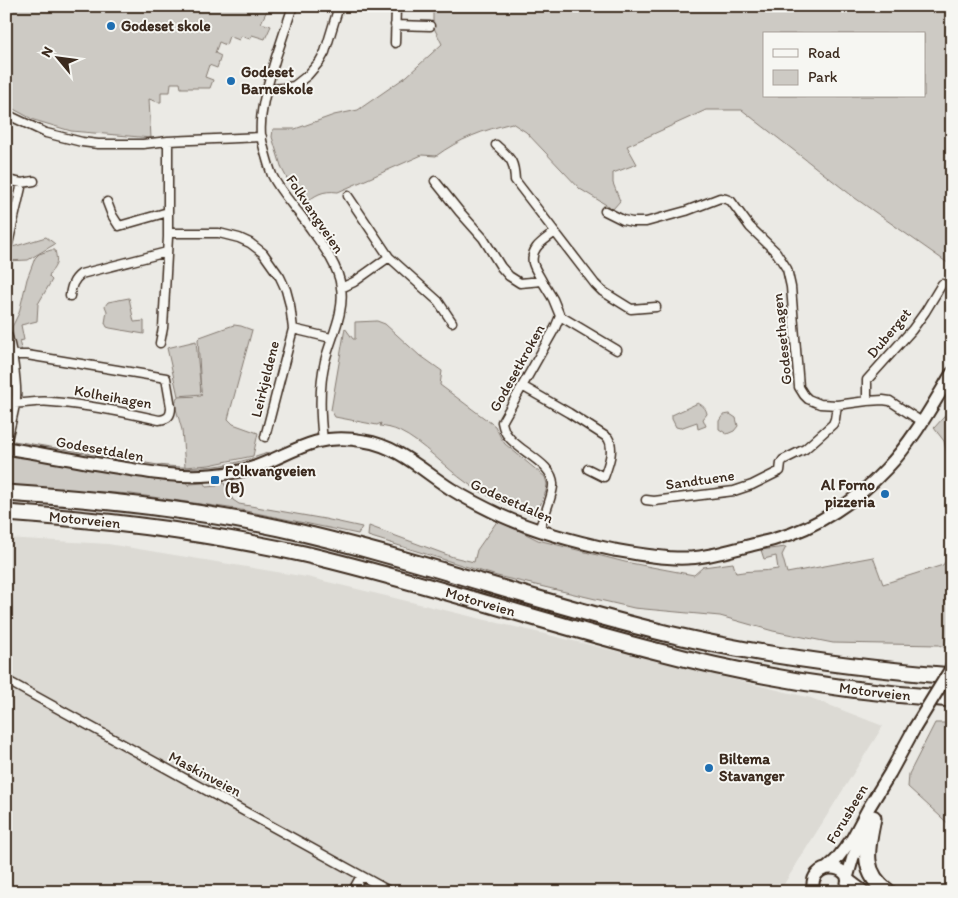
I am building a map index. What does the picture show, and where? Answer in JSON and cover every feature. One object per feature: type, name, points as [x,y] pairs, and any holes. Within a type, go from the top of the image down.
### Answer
[{"type":"highway","name":"Motorveien","points":[[6,493],[78,498],[165,508],[260,524],[350,544],[600,616],[713,644],[823,663],[952,676]]},
{"type":"highway","name":"Motorveien","points":[[6,513],[127,524],[273,548],[345,564],[605,638],[707,664],[775,678],[875,692],[952,699]]},
{"type":"highway","points":[[873,818],[868,849],[869,866],[875,880],[888,892]]},
{"type":"main road","name":"Godesetdalen","points":[[6,448],[161,474],[188,476],[220,474],[252,468],[323,440],[367,441],[385,447],[410,460],[451,489],[471,500],[502,516],[539,530],[580,542],[630,553],[688,558],[725,552],[777,539],[834,513],[863,491],[896,458],[922,422],[952,373]]},
{"type":"main road","name":"Forusbeen","points":[[814,892],[814,878],[836,860],[846,848],[952,667]]},
{"type":"main road","name":"Forusbeen","points":[[851,886],[853,858],[873,818],[890,773]]},
{"type":"main road","points":[[827,868],[836,868],[845,874],[851,886]]},
{"type":"street","name":"Folkvangveien","points":[[293,6],[266,88],[263,106],[262,137],[272,175],[332,261],[341,288],[339,317],[324,363],[321,418],[323,440]]},
{"type":"street","points":[[266,88],[294,86],[308,75],[325,52],[340,6]]},
{"type":"street","points":[[396,6],[396,43]]},
{"type":"street","points":[[395,25],[430,26]]},
{"type":"street","points":[[6,114],[46,133],[98,144],[143,144],[262,137]]},
{"type":"street","points":[[160,343],[163,328],[168,233],[168,142]]},
{"type":"street","points":[[496,146],[512,160],[516,180],[602,291],[631,309],[656,308]]},
{"type":"street","points":[[6,180],[22,183],[34,181]]},
{"type":"street","points":[[435,181],[483,238],[510,276],[520,283],[542,281]]},
{"type":"street","points":[[6,245],[8,244],[22,183]]},
{"type":"street","points":[[348,196],[389,257],[438,301],[452,322]]},
{"type":"street","name":"Godesethagen","points":[[605,210],[623,220],[646,222],[686,211],[720,198],[731,202],[750,227],[772,247],[787,269],[799,387],[804,395],[812,402],[820,404],[837,405],[867,401],[890,401],[922,422]]},
{"type":"street","points":[[107,202],[119,226],[168,212]]},
{"type":"street","name":"Godesetkroken","points":[[555,232],[537,246],[533,252],[533,262],[560,316],[617,350]]},
{"type":"street","name":"Leirkjeldene","points":[[168,233],[218,233],[239,238],[263,252],[280,276],[290,305],[293,329],[265,437]]},
{"type":"street","points":[[70,296],[72,286],[81,274],[167,252]]},
{"type":"street","points":[[341,288],[354,282],[389,257]]},
{"type":"street","name":"Duberget","points":[[867,401],[867,380],[912,330],[942,284]]},
{"type":"street","name":"Godesetkroken","points":[[539,530],[553,488],[552,476],[543,466],[508,437],[502,422],[560,316]]},
{"type":"street","name":"Leirkjeldene","points":[[293,329],[331,338]]},
{"type":"street","points":[[6,333],[9,337],[16,393],[6,443]]},
{"type":"street","name":"Kolheihagen","points":[[6,403],[50,401],[159,420],[168,418],[171,412],[166,378],[27,355],[12,356]]},
{"type":"street","points":[[522,386],[608,438],[611,446],[604,477],[588,469]]},
{"type":"street","name":"Sandtuene","points":[[646,500],[654,501],[734,491],[752,485],[780,471],[783,460],[805,449],[833,424],[837,405]]},
{"type":"street","name":"Maskinveien","points":[[6,680],[391,892]]},
{"type":"street","points":[[352,892],[361,876]]},
{"type":"shaded area","points":[[6,538],[108,544],[307,577],[811,698],[883,726],[779,892],[6,892]]},
{"type":"green space","points":[[6,6],[269,6],[261,23],[271,26],[265,39],[252,35],[250,39],[241,36],[239,40],[229,36],[226,45],[219,42],[215,53],[221,56],[217,68],[209,65],[205,77],[213,80],[210,88],[181,88],[180,83],[171,83],[170,92],[161,92],[161,102],[149,99],[151,138],[71,131],[34,120],[6,105]]},
{"type":"green space","points":[[433,6],[952,6],[952,266],[855,198],[742,110],[706,110],[627,146],[637,164],[613,173],[613,183],[620,201],[613,209],[580,189],[526,132],[512,123],[472,136],[436,156],[422,155],[338,192],[319,194],[303,205],[282,169],[272,137],[273,129],[295,129],[334,115],[358,110],[407,76],[442,44],[433,26]]},
{"type":"green space","points":[[46,237],[55,244],[28,260],[6,261],[6,249]]},
{"type":"green space","points":[[55,250],[57,260],[49,275],[52,280],[38,304],[37,321],[21,325],[24,340],[19,341],[22,352],[15,350],[12,327],[19,313],[27,279],[35,258],[39,254]]},
{"type":"green space","points":[[129,298],[134,322],[144,321],[144,334],[110,328],[105,323],[107,311],[105,306],[108,302]]},
{"type":"green space","points":[[377,321],[385,324],[420,356],[442,371],[440,385],[495,426],[505,444],[545,477],[546,491],[537,513],[533,515],[516,509],[474,488],[417,442],[399,431],[380,426],[381,423],[377,425],[335,417],[331,410],[345,328],[355,339],[355,322]]},
{"type":"green space","points":[[234,325],[252,330],[228,419],[233,424],[258,433],[253,456],[209,465],[185,467],[182,430],[175,405],[177,397],[201,396],[202,394],[178,396],[167,348],[196,341],[201,392],[198,339]]},
{"type":"green space","points":[[698,403],[707,412],[703,419],[706,426],[698,429],[697,422],[680,428],[676,427],[672,415]]},
{"type":"green space","points":[[952,408],[952,475],[944,441],[934,428]]},
{"type":"green space","points":[[730,414],[736,418],[738,426],[734,431],[727,434],[719,429],[719,421],[723,415]]},
{"type":"green space","points":[[14,441],[158,465],[188,467],[228,464],[270,452],[272,456],[224,470],[169,471],[18,444]]},
{"type":"green space","points":[[6,452],[183,479],[189,486],[190,484],[204,483],[206,487],[224,483],[233,500],[239,504],[362,527],[358,534],[236,509],[131,494],[6,486]]},
{"type":"green space","points":[[498,520],[538,540],[625,562],[694,575],[703,567],[733,563],[736,573],[778,569],[776,556],[764,559],[761,550],[786,547],[782,555],[787,573],[873,557],[883,584],[943,565],[952,552],[952,651],[939,645],[833,643],[773,631],[720,616],[634,608],[497,576],[368,536],[369,526],[453,557],[474,562],[477,550]]},
{"type":"green space","points":[[935,723],[952,723],[952,827],[908,787],[909,774]]},
{"type":"place","name":"Godeset skole","points":[[111,26]]},
{"type":"place","name":"Godeset Barneskole","points":[[231,81]]},
{"type":"place","name":"Folkvangveien (B)","points":[[215,480]]},
{"type":"place","name":"Al Forno pizzeria","points":[[885,494]]},
{"type":"place","name":"Biltema Stavanger","points":[[709,768]]}]
